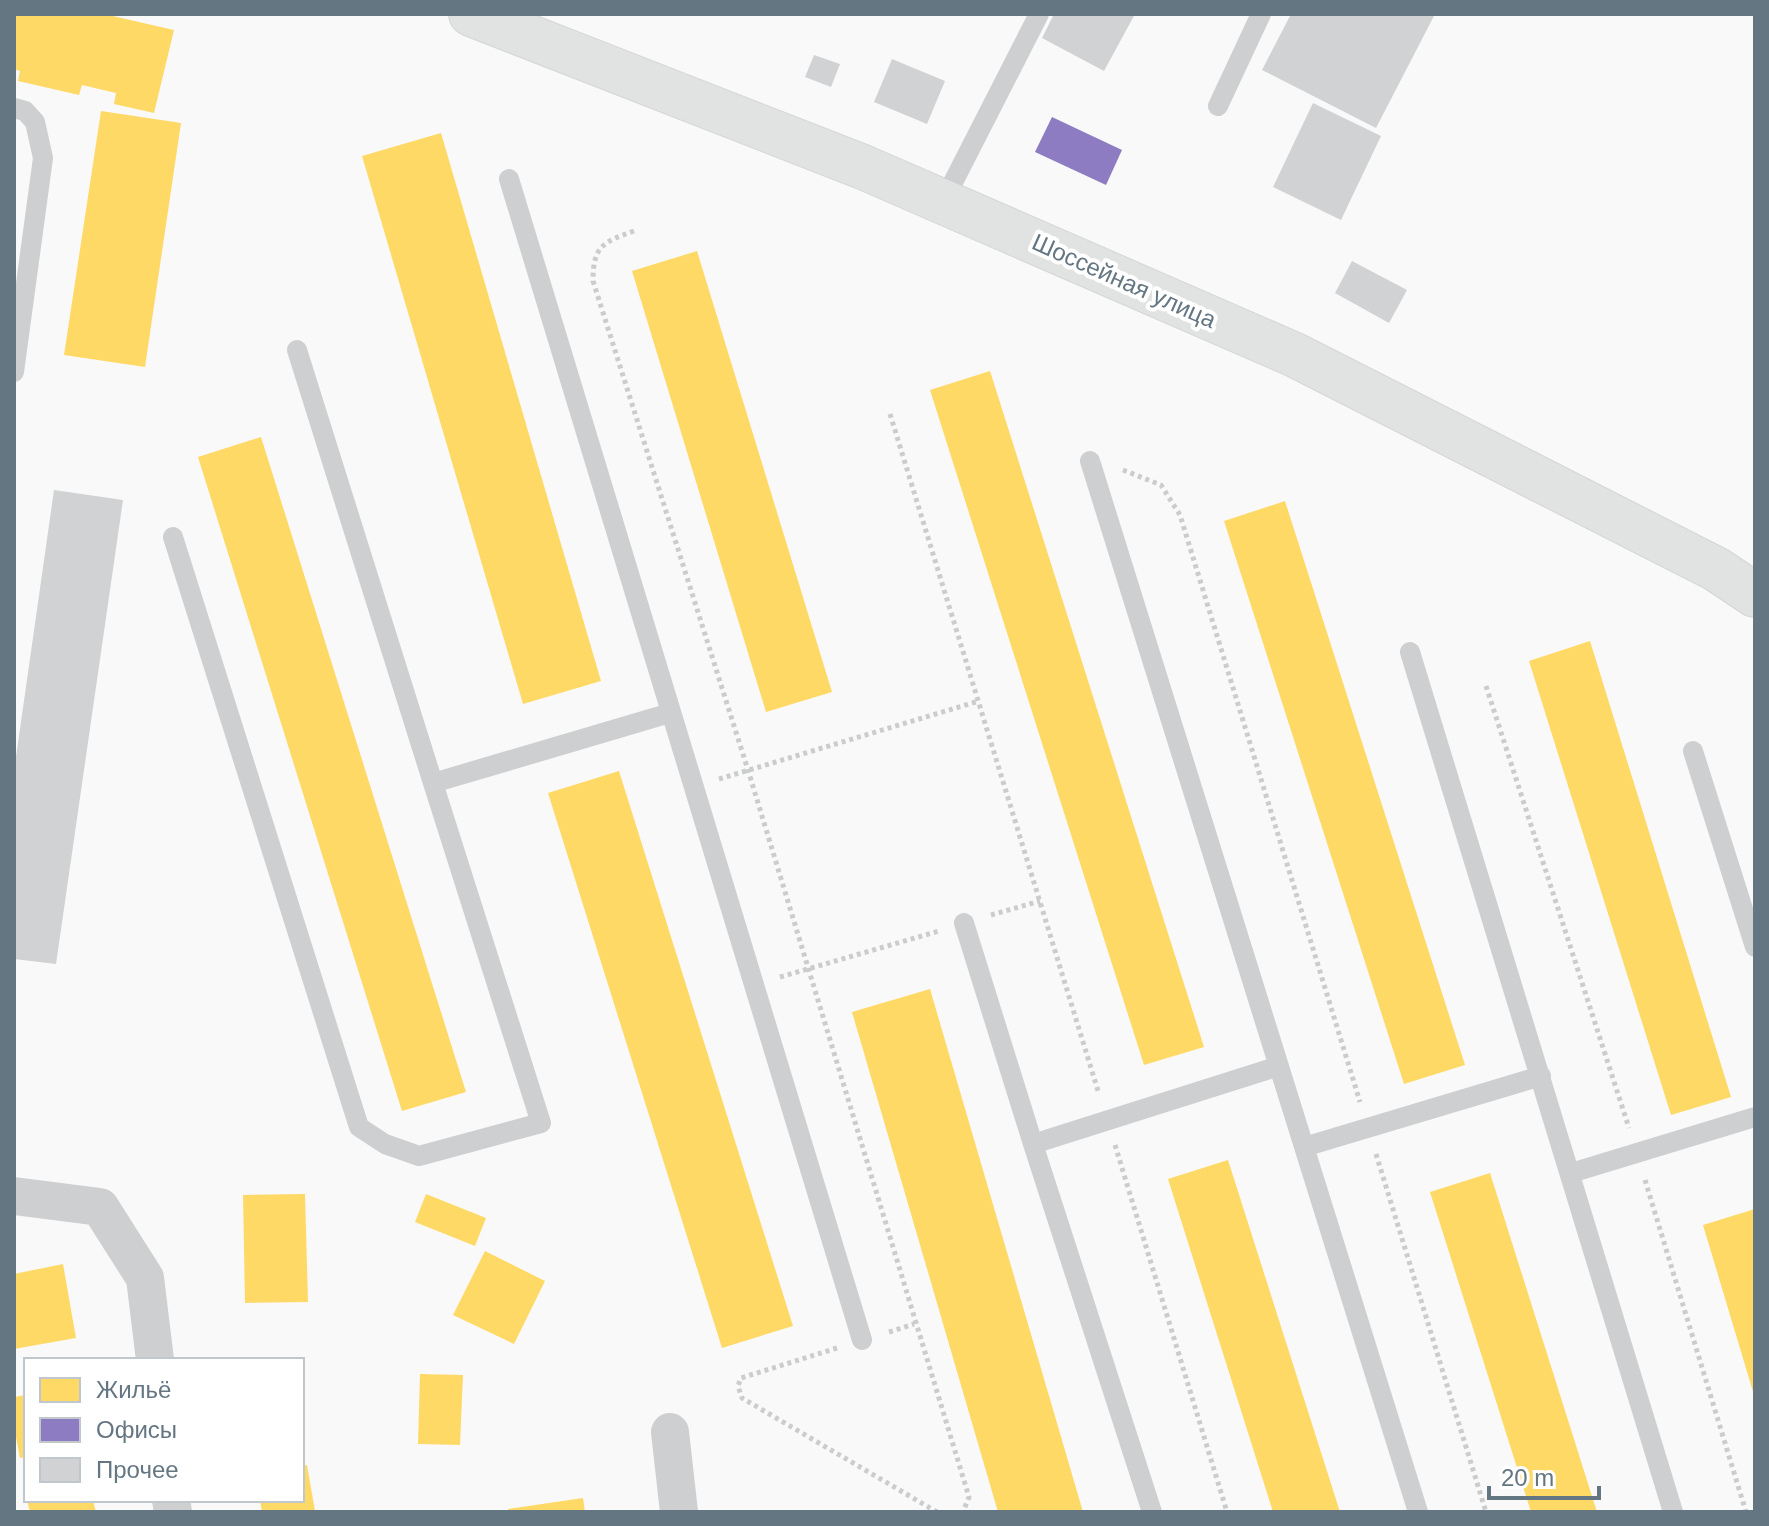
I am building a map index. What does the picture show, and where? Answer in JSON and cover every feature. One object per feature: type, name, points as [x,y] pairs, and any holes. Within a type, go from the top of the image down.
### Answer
[{"type":"main road","name":"Шоссейная улица","points":[[471,14],[863,167],[1295,355],[1716,569],[1755,595]]},
{"type":"street","points":[[14,1196],[100,1207],[145,1278],[155,1358]]},
{"type":"street","points":[[670,1432],[679,1512]]},
{"type":"lane","points":[[943,202],[1039,14]]},
{"type":"lane","points":[[1218,106],[1261,14]]},
{"type":"lane","points":[[14,108],[25,111],[35,122],[43,158],[14,372]]},
{"type":"lane","points":[[509,179],[862,1340]]},
{"type":"lane","points":[[173,537],[359,1127],[385,1144],[419,1156],[541,1123],[297,350]]},
{"type":"lane","points":[[1090,461],[1418,1512]]},
{"type":"lane","points":[[1410,652],[1673,1512]]},
{"type":"lane","points":[[433,783],[670,713]]},
{"type":"lane","points":[[1693,751],[1755,947]]},
{"type":"lane","points":[[964,923],[1152,1512]]},
{"type":"lane","points":[[1033,1144],[1279,1066]]},
{"type":"lane","points":[[1304,1147],[1541,1076]]},
{"type":"lane","points":[[1571,1173],[1755,1117]]},
{"type":"path","points":[[634,231],[604,243],[593,258],[593,281],[748,770],[969,1497],[963,1512]]},
{"type":"path","points":[[890,414],[1227,1512]]},
{"type":"path","points":[[1090,461],[1161,485],[1180,515],[1486,1512]]},
{"type":"path","points":[[1486,686],[1637,1153],[1746,1512]]},
{"type":"path","points":[[692,787],[979,701]]},
{"type":"path","points":[[754,985],[1040,901]]},
{"type":"path","points":[[914,1324],[741,1378],[738,1386],[742,1398],[937,1512]]},
{"type":"building: Жильё","points":[[14,14],[104,14],[174,30],[154,113],[114,104],[116,93],[82,85],[79,95],[18,81],[20,71],[14,69]]},
{"type":"building: Жильё","points":[[101,111],[181,123],[145,367],[64,355]]},
{"type":"building: Жильё","points":[[441,133],[601,681],[523,704],[362,156]]},
{"type":"building: Жильё","points":[[697,251],[832,692],[766,712],[632,271]]},
{"type":"building: Жильё","points":[[990,371],[1204,1047],[1144,1065],[930,390]]},
{"type":"building: Жильё","points":[[261,437],[466,1092],[402,1111],[198,457]]},
{"type":"building: Жильё","points":[[1285,501],[1465,1065],[1404,1084],[1224,521]]},
{"type":"building: Жильё","points":[[1590,641],[1731,1097],[1671,1115],[1529,661]]},
{"type":"building: Жильё","points":[[619,771],[793,1326],[722,1348],[548,793]]},
{"type":"building: Жильё","points":[[930,989],[1083,1512],[998,1512],[852,1012]]},
{"type":"building: Жильё","points":[[1228,1160],[1340,1512],[1273,1512],[1168,1179]]},
{"type":"building: Жильё","points":[[1490,1173],[1597,1512],[1531,1512],[1430,1192]]},
{"type":"building: Жильё","points":[[305,1194],[308,1302],[245,1303],[243,1195]]},
{"type":"building: Жильё","points":[[426,1194],[486,1218],[475,1246],[415,1222]]},
{"type":"building: Жильё","points":[[1755,1209],[1755,1395],[1754,1395],[1703,1225]]},
{"type":"building: Жильё","points":[[485,1251],[545,1281],[514,1344],[453,1315]]},
{"type":"building: Жильё","points":[[63,1264],[76,1338],[14,1349],[14,1274]]},
{"type":"building: Жильё","points":[[420,1374],[463,1375],[460,1445],[418,1444]]},
{"type":"building: Жильё","points":[[24,1395],[24,1457],[20,1458],[14,1427],[14,1397]]},
{"type":"building: Жильё","points":[[307,1465],[315,1511],[262,1512],[260,1502],[304,1502],[304,1466]]},
{"type":"building: Жильё","points":[[583,1498],[585,1512],[509,1512],[508,1509]]},
{"type":"building: Жильё","points":[[28,1502],[94,1502],[96,1512],[30,1512]]},
{"type":"building: Офисы","points":[[1052,117],[1122,150],[1106,185],[1035,152]]},
{"type":"building: Прочее","points":[[1054,14],[1135,14],[1104,71],[1042,38]]},
{"type":"building: Прочее","points":[[1291,14],[1435,14],[1376,128],[1262,70]]},
{"type":"building: Прочее","points":[[814,55],[840,64],[831,87],[805,77]]},
{"type":"building: Прочее","points":[[892,59],[945,81],[927,124],[874,102]]},
{"type":"building: Прочее","points":[[1313,103],[1381,136],[1341,220],[1273,187]]},
{"type":"building: Прочее","points":[[1352,261],[1407,290],[1389,323],[1335,293]]},
{"type":"building: Прочее","points":[[54,490],[123,500],[56,964],[14,959],[14,771]]}]
